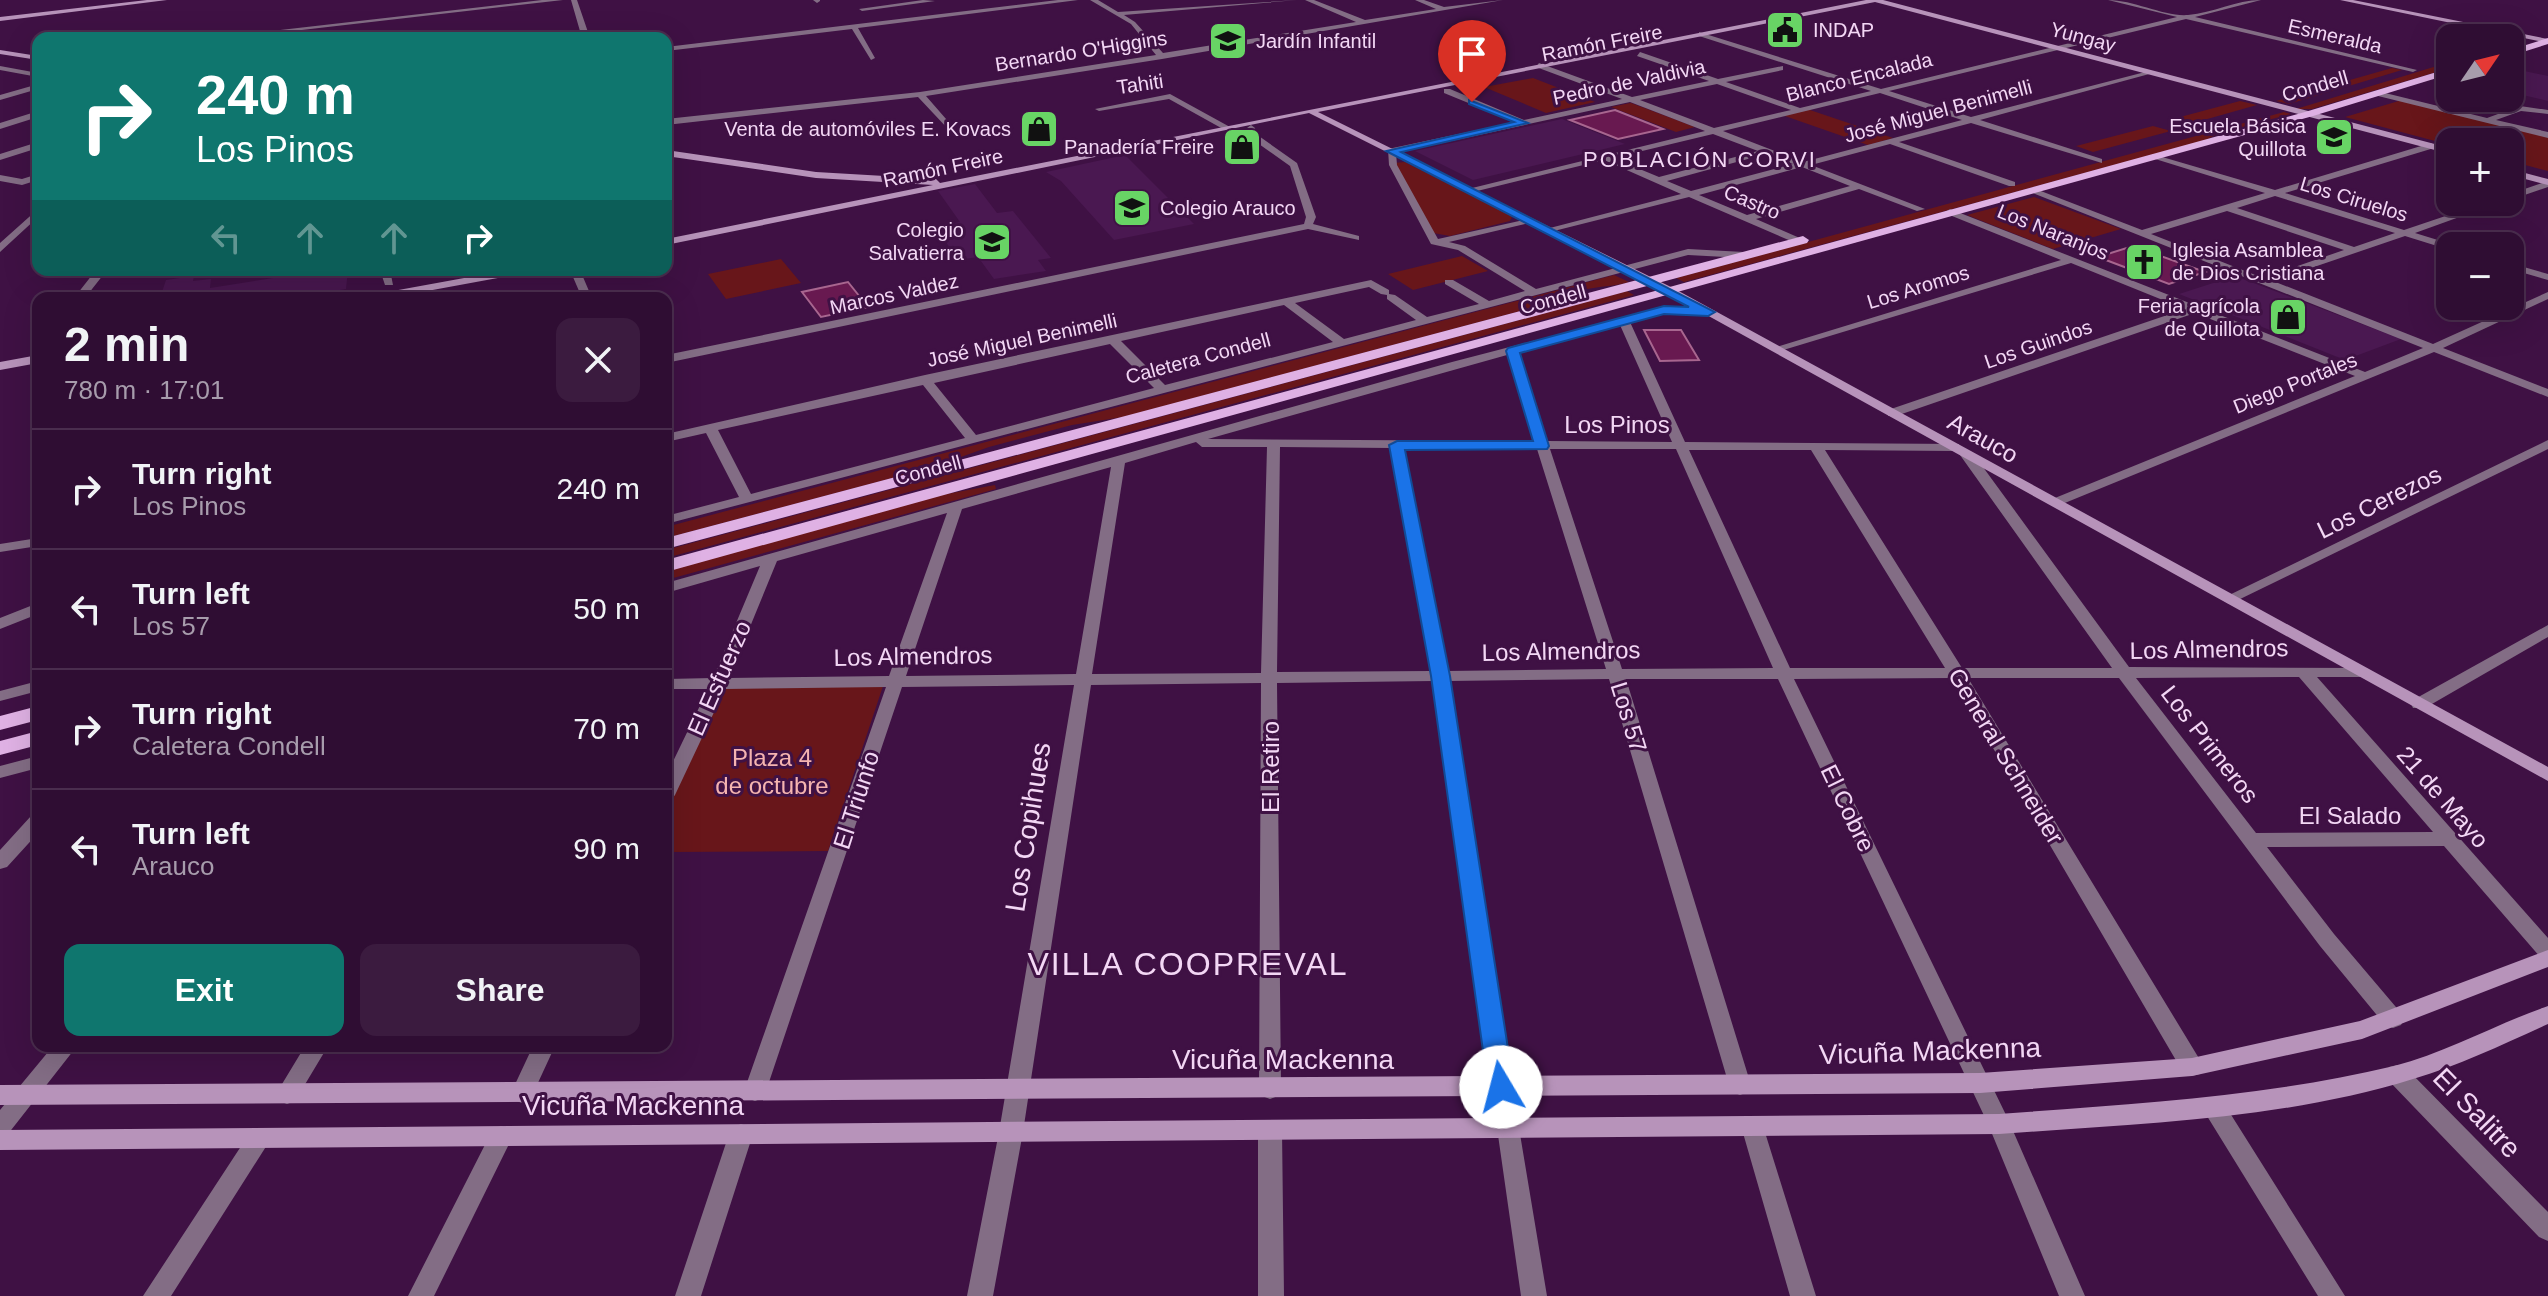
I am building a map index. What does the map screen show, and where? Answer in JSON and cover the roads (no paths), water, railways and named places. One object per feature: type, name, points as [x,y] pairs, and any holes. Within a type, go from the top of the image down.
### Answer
[{"type":"main road","points":[[0,19],[100,4],[164,0]]},
{"type":"main road","name":"Yungay","points":[[1875,0],[2436,149]]},
{"type":"main road","name":"Ramón Freire","points":[[672,241],[921,187],[966,182],[1226,127],[1875,0]]},
{"type":"main road","points":[[2343,0],[2548,41]]},
{"type":"main road","name":"Ramón Freire","points":[[1226,127],[1251,128],[1321,116],[1889,4]]},
{"type":"main road","points":[[2525,37],[2548,30]]},
{"type":"main road","points":[[2524,49],[2548,41]]},
{"type":"main road","points":[[0,52],[32,57]]},
{"type":"main road","name":"Condell","points":[[672,542],[2099,161],[2436,63]]},
{"type":"main road","name":"Condell","points":[[672,564],[1671,291],[2305,115],[2436,75]]},
{"type":"main road","name":"Arauco","points":[[1311,111],[1671,291],[2548,775]]},
{"type":"main road","points":[[1251,128],[1261,120]]},
{"type":"main road","points":[[672,154],[921,187]]},
{"type":"main road","points":[[876,179],[1063,161]]},
{"type":"main road","points":[[2524,173],[2548,181]]},
{"type":"main road","points":[[391,292],[488,276]]},
{"type":"main road","points":[[1456,365],[1556,322]]},
{"type":"main road","points":[[0,366],[32,360]]},
{"type":"main road","points":[[0,723],[32,715]]},
{"type":"main road","points":[[0,748],[32,740]]},
{"type":"main road","name":"Vicuña Mackenna","points":[[0,1095],[1980,1083],[2192,1067],[2362,1030],[2548,955]]},
{"type":"main road","name":"Vicuña Mackenna","points":[[0,1140],[1999,1124],[2215,1109],[2397,1074],[2548,1015]]},
{"type":"street","points":[[269,32],[560,0]]},
{"type":"street","points":[[574,0],[584,32]]},
{"type":"street","points":[[857,0],[876,25]]},
{"type":"street","points":[[672,48],[1075,0]]},
{"type":"street","points":[[1093,0],[1121,13],[1162,57]]},
{"type":"street","points":[[1121,13],[1294,0]]},
{"type":"street","points":[[1308,0],[1367,23]]},
{"type":"street","points":[[1418,0],[1444,10]]},
{"type":"street","name":"Bernardo O'Higgins","points":[[672,121],[920,94],[1500,0]]},
{"type":"street","name":"Esmeralda","points":[[2111,0],[2413,70]]},
{"type":"street","name":"Blanco Encalada","points":[[1469,190],[2258,0]]},
{"type":"street","points":[[862,9],[932,1]]},
{"type":"street","points":[[854,27],[871,58]]},
{"type":"street","points":[[1702,34],[2099,161]]},
{"type":"street","points":[[1640,54],[1800,110]]},
{"type":"street","points":[[1539,65],[1920,209]]},
{"type":"street","points":[[0,68],[32,74]]},
{"type":"street","name":"Pedro de Valdivia","points":[[1391,151],[1780,68]]},
{"type":"street","name":"José Miguel Benimelli","points":[[1550,231],[2149,73]]},
{"type":"street","points":[[4,97],[32,89]]},
{"type":"street","points":[[1447,91],[1524,123]]},
{"type":"street","points":[[2377,93],[2548,135]]},
{"type":"street","points":[[920,94],[949,127]]},
{"type":"street","name":"Tahiti","points":[[1099,109],[1170,96],[1226,127]]},
{"type":"street","points":[[4,97],[32,101]]},
{"type":"street","points":[[2487,120],[2520,108],[2548,112]]},
{"type":"street","points":[[0,126],[32,116]]},
{"type":"street","points":[[1251,128],[1252,135],[1294,165],[1309,221],[1355,238]]},
{"type":"street","points":[[1891,142],[2012,184]]},
{"type":"street","points":[[0,157],[32,147]]},
{"type":"street","points":[[2140,234],[2427,147]]},
{"type":"street","points":[[1391,151],[1393,165],[1435,242],[1461,248],[1535,293]]},
{"type":"street","points":[[1656,181],[1767,151]]},
{"type":"street","name":"Los Ciruelos","points":[[2155,156],[2436,243]]},
{"type":"street","name":"Castro","points":[[1604,157],[1798,241]]},
{"type":"street","points":[[0,178],[22,182]]},
{"type":"street","points":[[0,184],[32,180]]},
{"type":"street","points":[[2524,191],[2548,181]]},
{"type":"street","points":[[1745,219],[1860,186]]},
{"type":"street","name":"Los Naranjos","points":[[2030,190],[2548,393]]},
{"type":"street","points":[[2225,207],[2354,250]]},
{"type":"street","name":"Los Naranjos","points":[[1950,212],[2365,376]]},
{"type":"street","points":[[2263,281],[2456,216]]},
{"type":"street","points":[[0,249],[32,218]]},
{"type":"street","points":[[1435,242],[1530,220]]},
{"type":"street","name":"Marcos Valdez","points":[[672,358],[1309,221]]},
{"type":"street","name":"Caletera Condell","points":[[672,518],[1688,252],[1744,255]]},
{"type":"street","name":"Los Aromos","points":[[1776,349],[2071,260]]},
{"type":"street","points":[[2524,270],[2548,277]]},
{"type":"street","points":[[84,292],[97,276]]},
{"type":"street","points":[[1449,282],[1489,305]]},
{"type":"street","name":"José Miguel Benimelli","points":[[672,437],[1371,283],[1425,321]]},
{"type":"street","name":"Diego Portales","points":[[2055,503],[2434,348],[2548,295]]},
{"type":"street","points":[[1287,302],[1342,343]]},
{"type":"street","name":"Los Guindos","points":[[1892,413],[2196,309]]},
{"type":"street","points":[[672,586],[955,509],[1456,365],[1664,310],[1708,312]]},
{"type":"street","name":"El Cobre","points":[[1624,321],[1784,674],[1999,1124],[2072,1296]]},
{"type":"street","points":[[1112,339],[1163,390]]},
{"type":"street","name":"Los 57","points":[[1512,351],[1616,674],[1740,1085]]},
{"type":"street","points":[[925,379],[973,439]]},
{"type":"street","points":[[710,428],[747,499]]},
{"type":"street","name":"Los Pinos","points":[[1184,442],[1960,451]]},
{"type":"street","name":"El Retiro","points":[[1270,1089],[1269,677],[1274,445]]},
{"type":"street","points":[[1397,445],[1440,676],[1501,1087]]},
{"type":"street","name":"General Schneider","points":[[1816,447],[1956,672],[2192,1067]]},
{"type":"street","name":"Los Cerezos","points":[[2229,599],[2545,449]]},
{"type":"street","name":"Los Primeros","points":[[1960,451],[2327,940],[2393,1019]]},
{"type":"street","name":"Los Copihues","points":[[980,1296],[1018,1090],[1081,678],[1118,462]]},
{"type":"street","name":"El Triunfo","points":[[755,1091],[955,509]]},
{"type":"street","points":[[0,548],[32,543]]},
{"type":"street","name":"El Esfuerzo","points":[[672,782],[718,685],[770,560]]},
{"type":"street","points":[[0,624],[32,611]]},
{"type":"street","points":[[2419,704],[2548,630]]},
{"type":"street","name":"21 de Mayo","points":[[2303,672],[2548,955]]},
{"type":"street","name":"Los Almendros","points":[[672,684],[1616,674],[2361,672]]},
{"type":"street","points":[[0,696],[32,688]]},
{"type":"street","points":[[0,772],[32,764]]},
{"type":"street","points":[[0,862],[32,827]]},
{"type":"street","name":"El Salado","points":[[2253,840],[2448,839]]},
{"type":"street","points":[[0,1127],[61,1052]]},
{"type":"street","points":[[287,1094],[313,1052]]},
{"type":"street","points":[[522,1093],[541,1052]]},
{"type":"street","name":"El Salitre","points":[[2397,1074],[2548,1229]]},
{"type":"street","points":[[2215,1109],[2332,1296]]},
{"type":"street","points":[[1752,1126],[1803,1296]]},
{"type":"street","points":[[1508,1128],[1534,1296]]},
{"type":"street","points":[[1270,1130],[1271,1296]]},
{"type":"street","points":[[688,1296],[741,1134]]},
{"type":"street","points":[[421,1296],[501,1136]]},
{"type":"street","points":[[156,1296],[259,1138]]},
{"type":"place","name":"INDAP","points":[[1785,30]]},
{"type":"place","name":"Jardín Infantil","points":[[1228,41]]},
{"type":"place","name":"Venta de automóviles E. Kovacs","points":[[1039,129]]},
{"type":"place","name":"Escuela Básica Quillota","points":[[2334,137]]},
{"type":"place","name":"Panadería Freire","points":[[1242,147]]},
{"type":"place","name":"Colegio Arauco","points":[[1132,208]]},
{"type":"place","name":"Colegio Salvatierra","points":[[992,242]]},
{"type":"place","name":"Iglesia Asamblea de Dios Cristiana","points":[[2144,262]]},
{"type":"place","name":"Feria agrícola de Quillota","points":[[2288,317]]},
{"type":"district","name":"POBLACIÓN CORVI","points":[[1700,159]]},
{"type":"district","name":"VILLA COOPREVAL","points":[[1188,964]]},
{"type":"park label","name":"Plaza 4 de octubre","points":[[772,771]]}]
